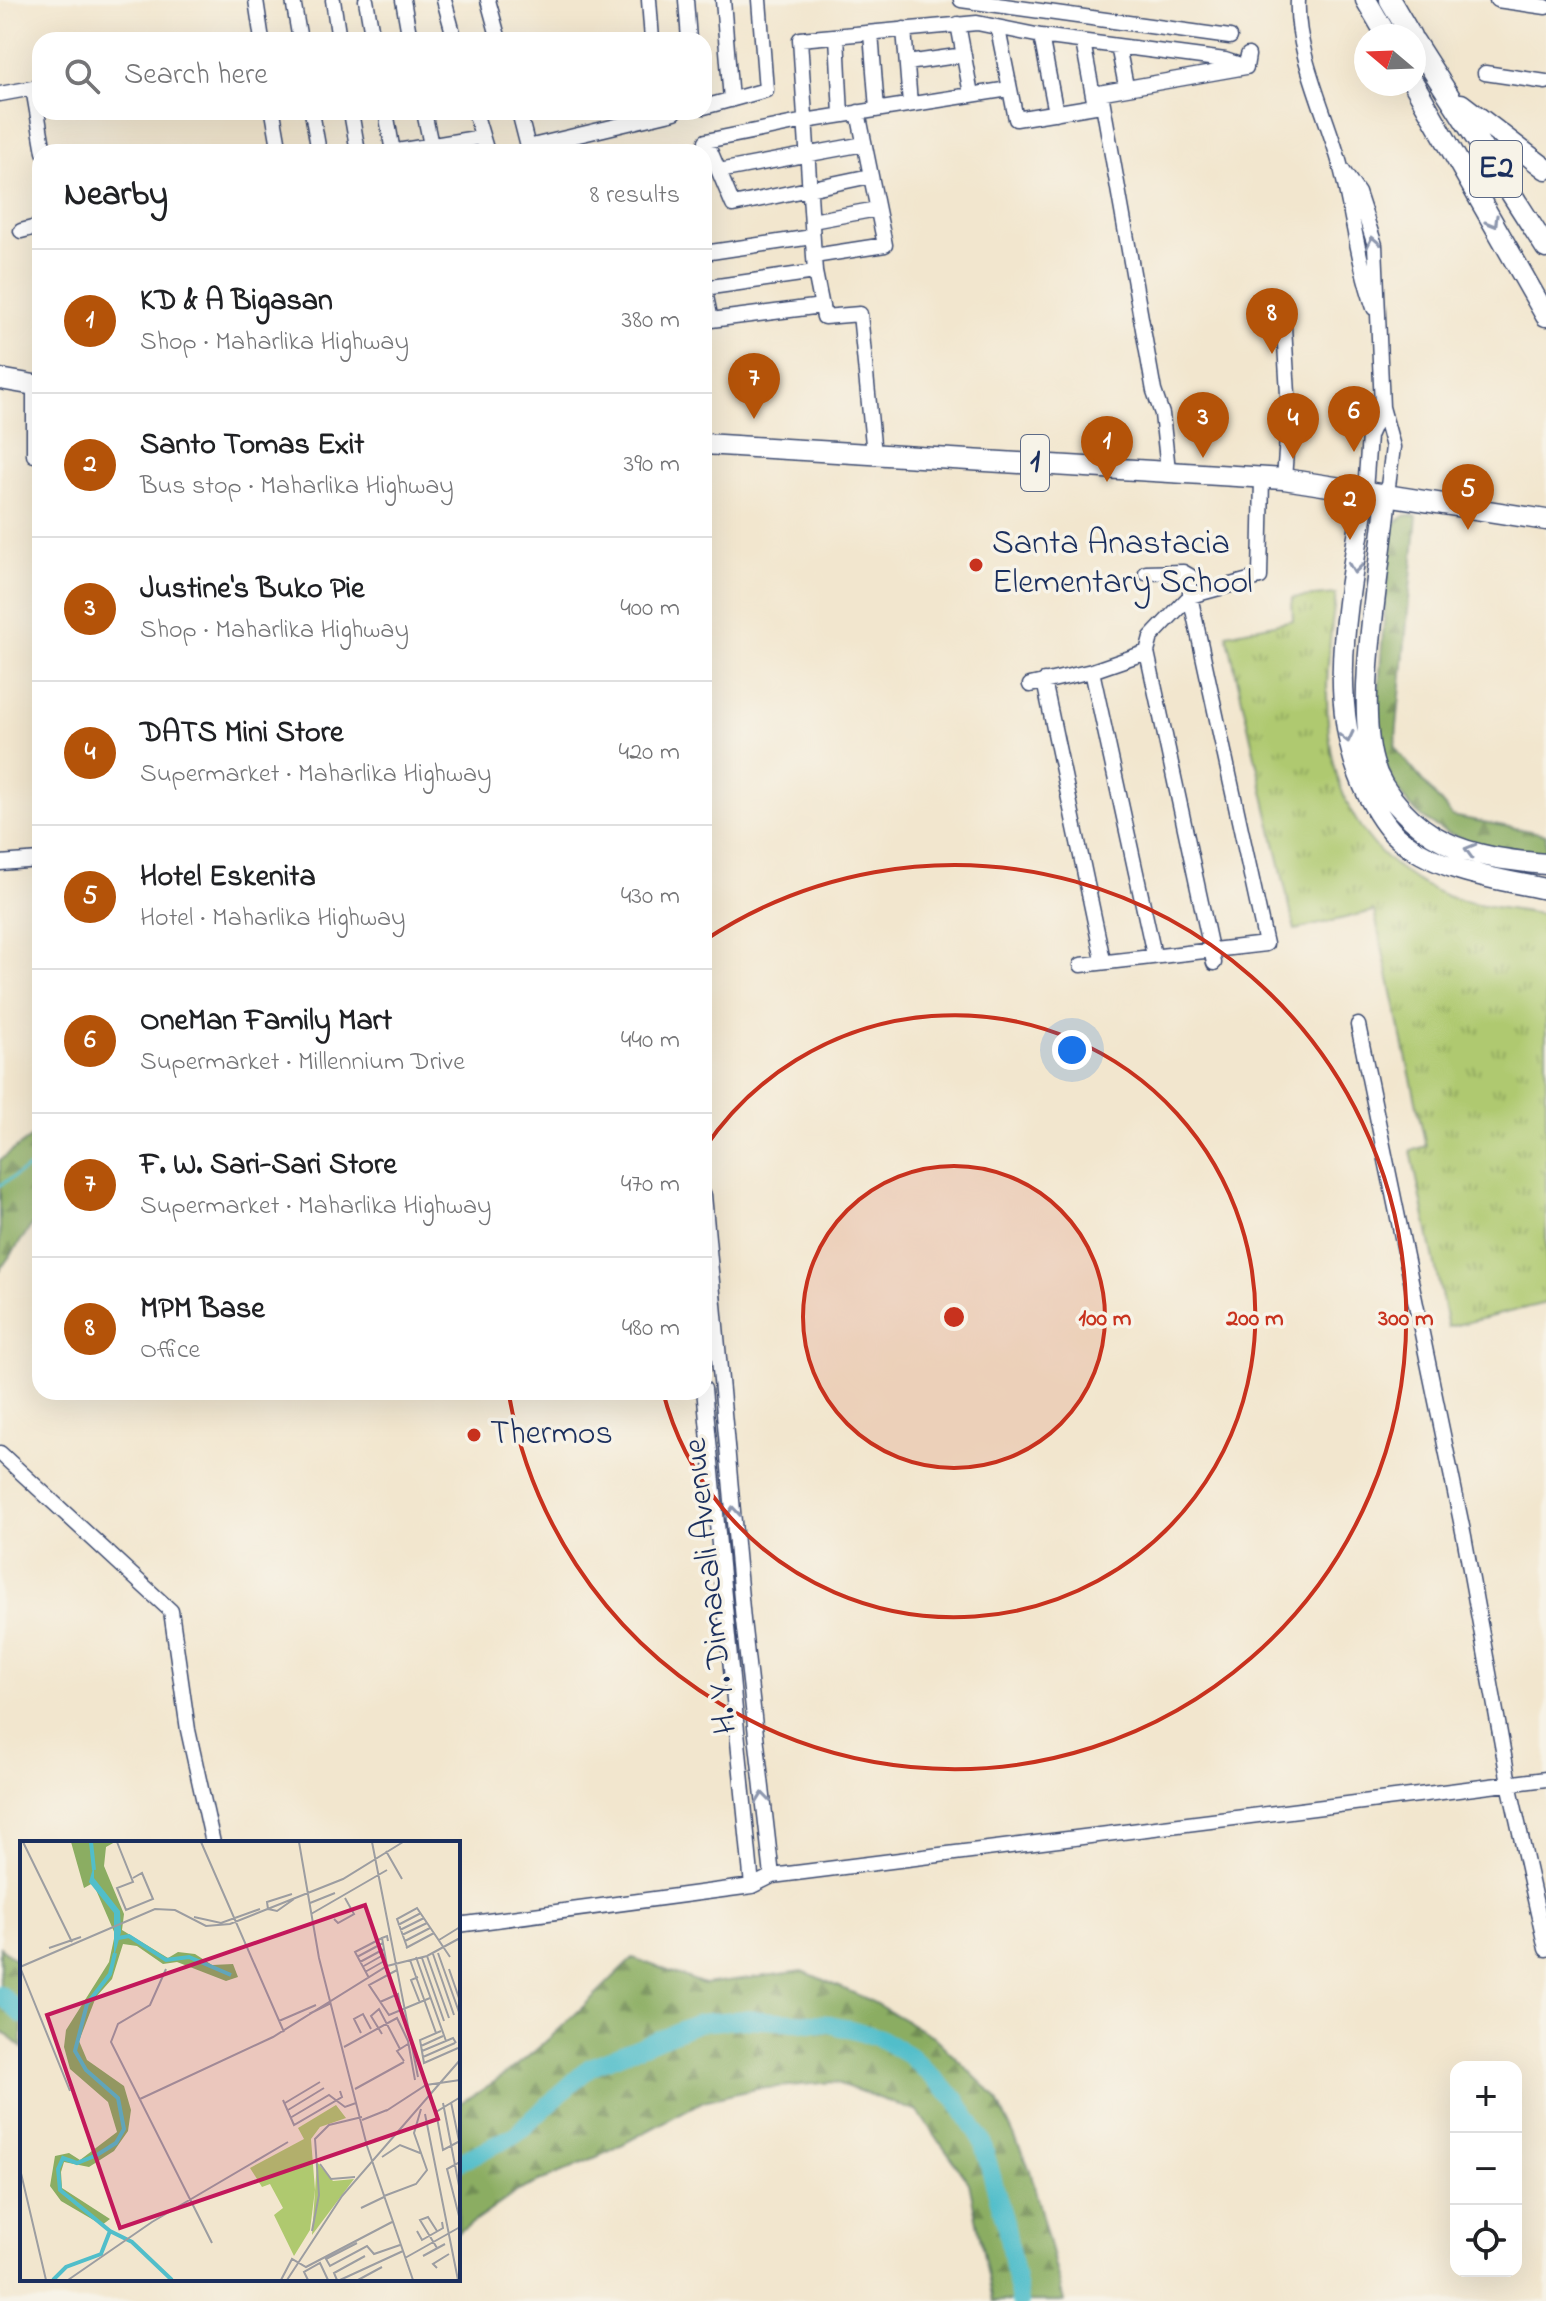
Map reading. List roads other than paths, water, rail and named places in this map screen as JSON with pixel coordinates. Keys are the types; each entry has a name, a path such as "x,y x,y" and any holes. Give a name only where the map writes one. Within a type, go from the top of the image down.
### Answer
{"highway":[{"path":"1366,0 1380,24"},
{"name":"E2","path":"1390,0 1404,24"},
{"name":"E2","path":"1426,60 1546,248"},
{"path":"1444,89 1546,169"},
{"name":"E2","path":"1421,96 1546,316"},
{"path":"0,379 32,384"},
{"name":"1","path":"712,444 1284,479 1546,520"},
{"path":"1365,491 1344,659 1343,720 1354,767 1376,811 1401,841 1472,873 1546,889"},
{"path":"1387,494 1367,718 1373,763 1398,803 1415,822 1445,843 1489,856 1546,864"}],"street":[{"path":"256,0 261,32"},
{"path":"293,0 299,32"},
{"path":"333,0 338,32"},
{"path":"366,0 372,32"},
{"path":"403,0 409,32"},
{"path":"444,0 453,32"},
{"path":"488,0 497,32"},
{"path":"649,0 651,32"},
{"path":"686,0 688,32"},
{"path":"723,0 731,100"},
{"path":"712,105 766,90 759,0"},
{"path":"961,0 1230,37"},
{"path":"1298,0 1301,33 1341,168 1364,279 1378,319 1382,407 1393,447 1387,494"},
{"path":"1498,0 1546,7"},
{"path":"874,454 860,314 824,317 815,272 800,39 977,23 1083,42 1247,61 1192,77 1126,86 1097,94"},
{"path":"958,24 971,94"},
{"path":"904,29 910,104"},
{"path":"998,29 1016,119 1095,106 1097,94"},
{"path":"871,33 877,109"},
{"path":"837,36 841,115"},
{"path":"1041,36 1056,113"},
{"path":"1083,42 1097,94 1154,391 1162,414 1168,470"},
{"path":"1118,46 1126,86"},
{"path":"907,63 964,55"},
{"path":"1187,55 1192,77"},
{"path":"1485,73 1546,82"},
{"path":"0,94 32,88"},
{"path":"707,144 706,141 805,121 1009,89"},
{"path":"814,256 885,245 858,112"},
{"path":"38,120 43,144"},
{"path":"274,120 279,144"},
{"path":"313,120 318,144"},
{"path":"352,120 357,144"},
{"path":"387,120 391,144"},
{"path":"426,120 431,144"},
{"path":"477,120 484,144"},
{"path":"521,120 527,144"},
{"path":"539,144 631,120"},
{"path":"437,144 482,137"},
{"path":"719,171 864,144"},
{"path":"712,155 733,205 870,176"},
{"path":"812,221 877,209"},
{"path":"21,231 32,228"},
{"path":"712,252 812,237"},
{"path":"712,286 815,272"},
{"path":"712,320 822,306"},
{"path":"1284,327 1289,399 1284,479"},
{"path":"1365,491 1369,436 1382,407"},
{"path":"1368,449 1393,447"},
{"path":"1214,956 1147,652 1151,637 1190,596 1260,577 1262,478"},
{"path":"1081,965 1154,955 1214,956 1266,944 1190,596 1190,576 1183,572 1146,573"},
{"path":"1103,960 1037,683 1092,671 1147,652"},
{"path":"1092,671 1154,955"},
{"path":"0,863 32,861"},
{"path":"1358,1025 1464,1536 1509,1783 1546,1949"},
{"name":"H. Y. Dimacali Avenue","path":"712,1282 743,1620 772,1876"},
{"name":"H. Y. Dimacali Avenue","path":"705,1400 752,1886"},
{"path":"0,1453 171,1611 188,1730 213,1841"},
{"path":"460,1925 752,1886 772,1876 1546,1779"}],"waterway":[{"path":"0,1185 32,1166"},
{"path":"0,1994 20,2013"},
{"path":"460,2162 515,2135 590,2067 698,2023 745,2019 830,2024 878,2037 910,2056 956,2099 982,2141 1005,2222 1020,2301"}],"place":[{"name":"MPM Base","path":"1272,354"},
{"name":"F. W. Sari-Sari Store","path":"754,419"},
{"name":"OneMan Family Mart","path":"1354,452"},
{"name":"Justine's Buko Pie","path":"1203,458"},
{"name":"DATS Mini Store","path":"1293,459"},
{"name":"KD & A Bigasan","path":"1107,482"},
{"name":"Hotel Eskenita","path":"1468,530"},
{"name":"Santo Tomas Exit","path":"1350,540"},
{"name":"Santa Anastacia Elementary School","path":"976,565"},
{"name":"Thermos","path":"474,1435"}]}
